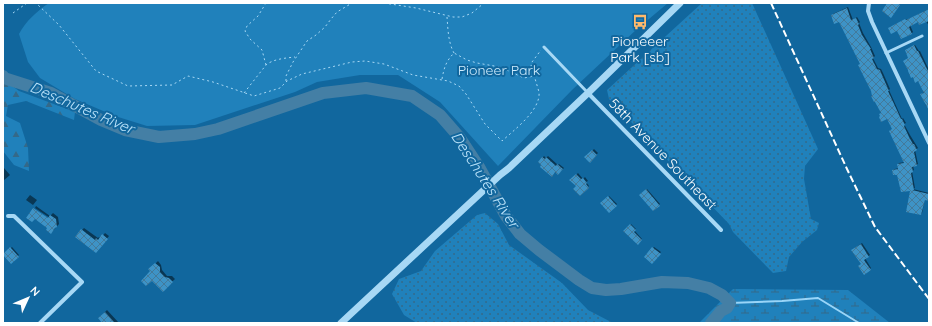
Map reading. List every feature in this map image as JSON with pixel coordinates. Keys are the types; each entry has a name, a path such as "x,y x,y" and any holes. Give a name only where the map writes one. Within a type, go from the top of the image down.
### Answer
{"street":[{"path":"341,323 509,168 680,3"},
{"path":"869,3 868,11 870,17 929,143"},
{"name":"58th Avenue Southeast","path":"588,93 721,230"},
{"path":"8,216 14,216 82,282 40,323"}],"lane":[{"path":"886,53 922,36"},
{"path":"544,47 588,93"}],"path":[{"path":"13,13 26,3"},
{"path":"34,3 37,4 59,25 96,71 128,86 172,85 188,76 213,82 254,96 280,88 286,81 302,74 352,62 365,61 384,64 413,75 433,79 442,79 459,86 466,94 485,124 502,141 525,119 538,103 539,96 531,65 544,47"},
{"path":"266,3 258,16 247,26 245,31 250,39 262,50 266,65"},
{"path":"286,81 286,76 296,57 308,41 325,27 337,12 352,3"},
{"path":"384,3 416,8 453,17 462,17 472,13 484,3"},
{"path":"447,16 450,40 454,53 472,62 500,67 524,78 534,76"},
{"path":"442,79 448,59 454,53"},
{"path":"244,93 269,62 284,58 296,57"}],"green space":[{"name":"Pioneer Park","path":"49,3 668,3 637,29 572,90 498,166 440,102 398,75 360,75 317,82 295,92 195,125 147,126 115,116 75,99 40,78 28,62 19,34 32,17"},
{"path":"702,3 752,3 818,149 805,166 804,179 811,219 819,223 817,230 802,242 789,257 786,271 773,273 733,232 729,224 609,99 607,90"},
{"path":"3,79 19,91 75,112 74,120 26,101 8,105 6,116 20,123 28,148 29,171 14,165 3,151"},
{"path":"485,213 498,224 509,245 562,283 588,310 613,323 417,323 404,315 392,294 399,279 421,271 435,251 477,215"},
{"path":"733,289 848,290 890,323 699,323"}],"building":[{"path":"887,3 898,3 900,5 891,18 882,11"},
{"path":"847,8 851,20 856,18 859,24 858,25 862,35 871,49 874,58 872,59 877,69 880,70 909,137 917,150 914,152 917,166 912,167 913,172 911,173 914,190 912,190 929,194 929,201 925,200 921,215 906,212 910,191 901,192 897,175 893,175 892,170 898,169 897,164 904,163 889,131 892,129 887,119 881,122 879,114 881,113 871,96 871,91 858,65 860,64 839,22 834,24 831,15"},
{"path":"929,9 929,21 919,25 918,22 909,27 912,34 901,39 897,31 891,34 888,28"},
{"path":"914,45 929,73 929,111 920,94 924,93 918,81 915,83 913,77 911,78 903,61 908,58 905,50"},
{"path":"592,150 597,155 590,163 584,157"},
{"path":"542,157 545,159 546,157 556,166 557,164 563,169 558,175 555,172 552,177 540,167 541,165 538,162"},
{"path":"576,174 581,179 583,178 589,188 580,196 573,189 576,186 569,180"},
{"path":"646,189 660,206 653,211 639,195"},
{"path":"608,196 617,206 609,213 600,203"},
{"path":"33,208 48,218 50,215 56,219 57,227 51,234 46,230 47,228 35,219 32,222 26,218"},
{"path":"630,224 636,230 634,232 642,240 638,245 623,231"},
{"path":"81,229 95,240 96,238 98,240 102,234 108,239 96,253 75,237"},
{"path":"861,244 869,257 864,260 871,270 864,275 858,266 861,264 851,250"},
{"path":"10,247 19,257 11,264 3,255"},
{"path":"652,247 661,254 652,264 644,257"},
{"path":"155,263 160,267 160,272 173,282 163,292 152,281 146,286 141,281 150,271 148,269"},
{"path":"105,312 115,323 102,323 98,318"}],"waterway":[{"name":"Deschutes River","path":"3,76 4,78 51,93 101,120 125,130 159,137 195,134 218,129 323,93 366,88 412,96 440,115 460,138 479,167 506,216 520,234 539,250 592,288 606,290 621,289 662,282 688,283 709,288 722,295 730,303 727,308 721,311 711,323"},
{"path":"730,303 818,298 859,323"}],"railway":[{"path":"771,3 875,227 929,299"}],"place":[{"name":"Pioneeer Park [sb]","path":"640,22"}]}
